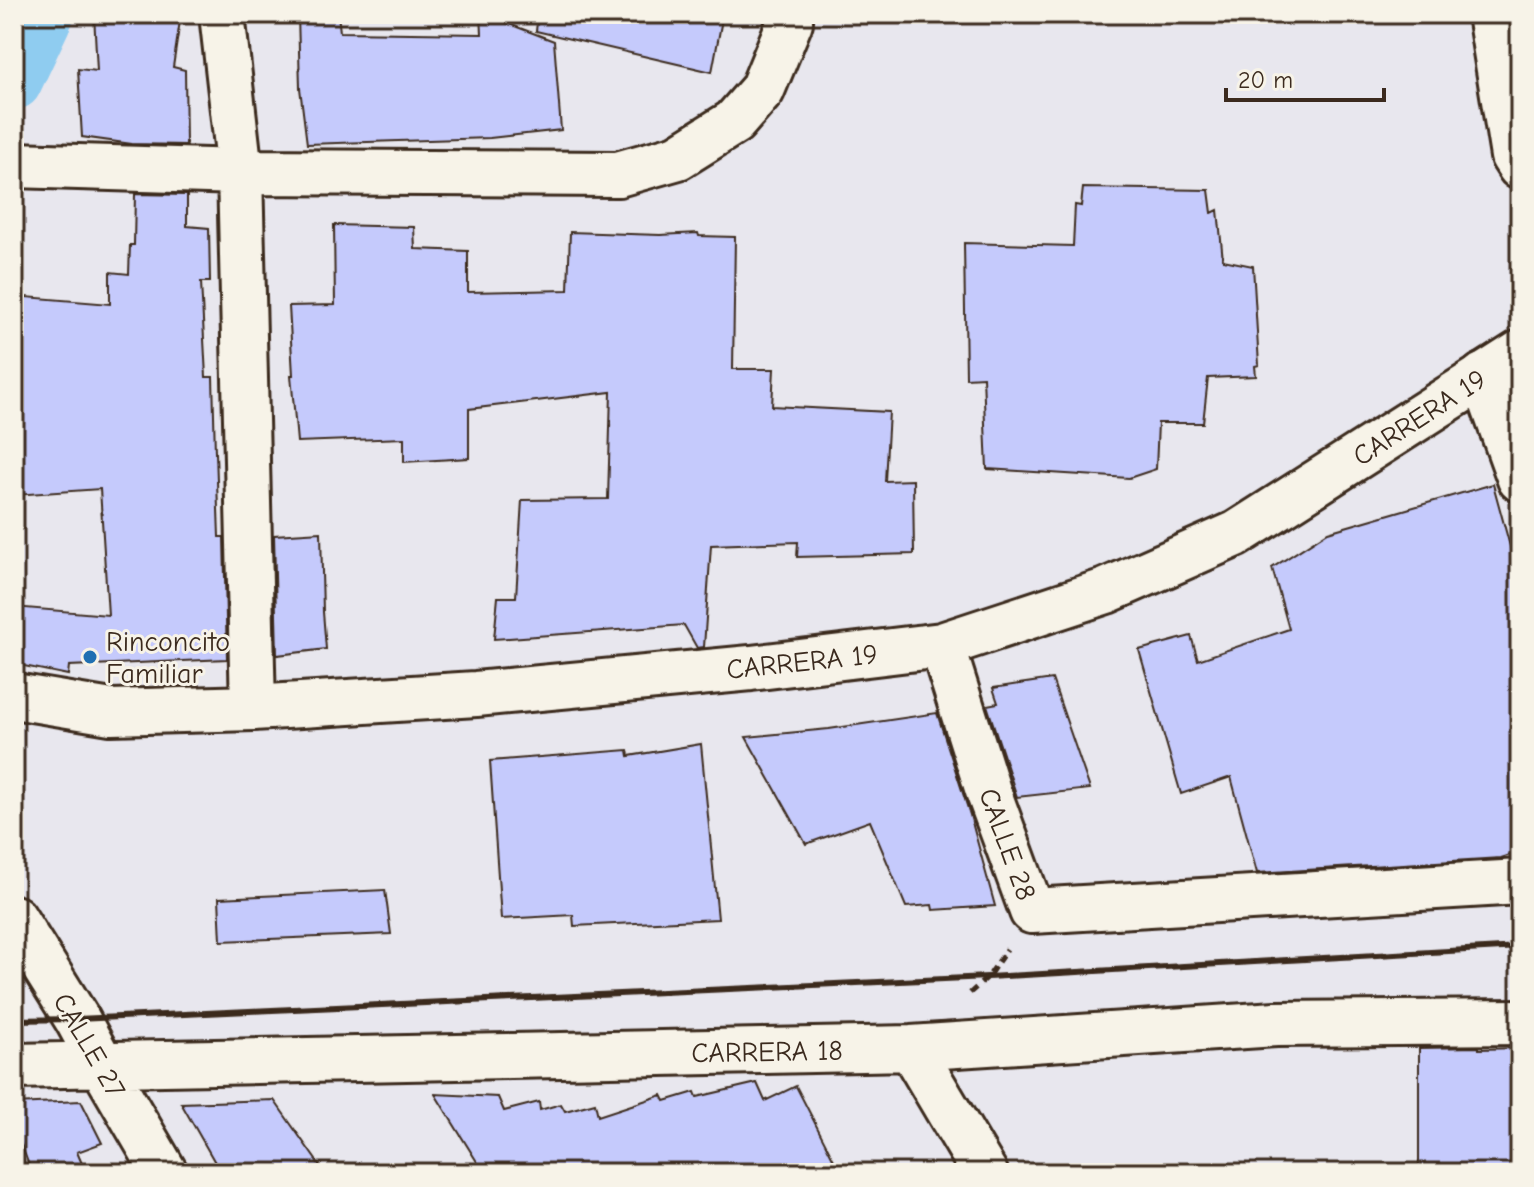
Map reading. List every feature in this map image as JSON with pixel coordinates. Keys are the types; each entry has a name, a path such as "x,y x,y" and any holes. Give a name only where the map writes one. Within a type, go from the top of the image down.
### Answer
{"street":[{"path":"222,14 240,172 253,708"},
{"path":"14,165 240,172 618,174 678,157 734,122 762,90 790,22 790,14"},
{"path":"1490,14 1513,156 1520,167"},
{"name":"CARRERA 19","path":"14,696 111,712 253,708 476,694 751,668 942,645 1106,591 1236,534 1520,353"},
{"path":"1483,376 1520,479"},
{"name":"CALLE 28","path":"942,645 988,791 1032,911"},
{"path":"1032,911 1520,882"},
{"name":"CALLE 27","path":"14,918 77,1019 165,1173"},
{"name":"CARRERA 18","path":"14,1066 911,1048 1276,1024 1520,1022"},
{"path":"911,1048 985,1173"}],"path":[{"name":"CALLE 28","path":"966,997 988,977 1032,911"}],"building":[{"path":"94,14 181,14 173,67 185,70 186,145 132,144 82,137 78,69 97,71"},
{"path":"298,14 338,14 340,32 482,34 483,14 554,41 561,130 490,138 307,144 300,88"},
{"path":"538,14 723,14 712,72 536,31"},
{"path":"1083,188 1209,190 1212,213 1218,210 1223,260 1253,266 1259,365 1255,366 1256,376 1208,378 1203,423 1158,423 1156,469 1129,478 987,469 983,377 966,378 964,243 1073,246 1075,205 1081,206"},
{"path":"135,194 187,195 187,226 209,228 210,282 201,282 206,377 213,377 219,537 224,537 227,659 69,666 68,675 14,664 14,607 108,615 100,489 14,495 14,296 110,304 110,272 129,274 130,245 134,245"},
{"path":"334,225 414,227 415,249 468,251 468,292 568,290 570,232 698,233 699,236 735,237 733,369 774,369 772,406 889,412 885,481 913,480 914,554 797,557 798,542 711,545 704,647 697,648 684,625 494,639 498,597 516,597 522,500 608,499 611,392 469,409 469,458 404,462 404,438 297,442 289,306 335,305"},
{"path":"1493,484 1520,583 1520,852 1501,858 1257,873 1231,777 1181,794 1139,650 1191,636 1198,660 1289,629 1272,568 1328,532"},
{"path":"321,532 326,649 277,655 274,535"},
{"path":"1052,679 1090,789 1017,797 987,705 998,703 993,688"},
{"path":"937,713 995,906 933,910 932,905 906,907 870,821 806,844 746,737 829,729"},
{"path":"701,744 718,919 574,926 573,915 501,919 490,761 628,750 629,756"},
{"path":"385,890 391,934 221,941 219,898"},
{"path":"1419,1048 1520,1048 1520,1173 1419,1173"},
{"path":"757,1083 765,1101 796,1086 836,1164 802,1173 484,1173 435,1094 498,1097 504,1111 539,1102 540,1110 561,1104 565,1111 595,1103 598,1116 662,1095 665,1101 695,1092 697,1097"},
{"path":"274,1100 325,1173 221,1173 181,1103"},
{"path":"81,1101 102,1143 77,1152 86,1173 32,1173 14,1126 14,1104"}],"waterway":[{"path":"14,82 46,14"}],"railway":[{"path":"14,1020 988,977 1520,947"}],"place":[{"name":"Rinconcito Familiar","path":"90,657"}]}
